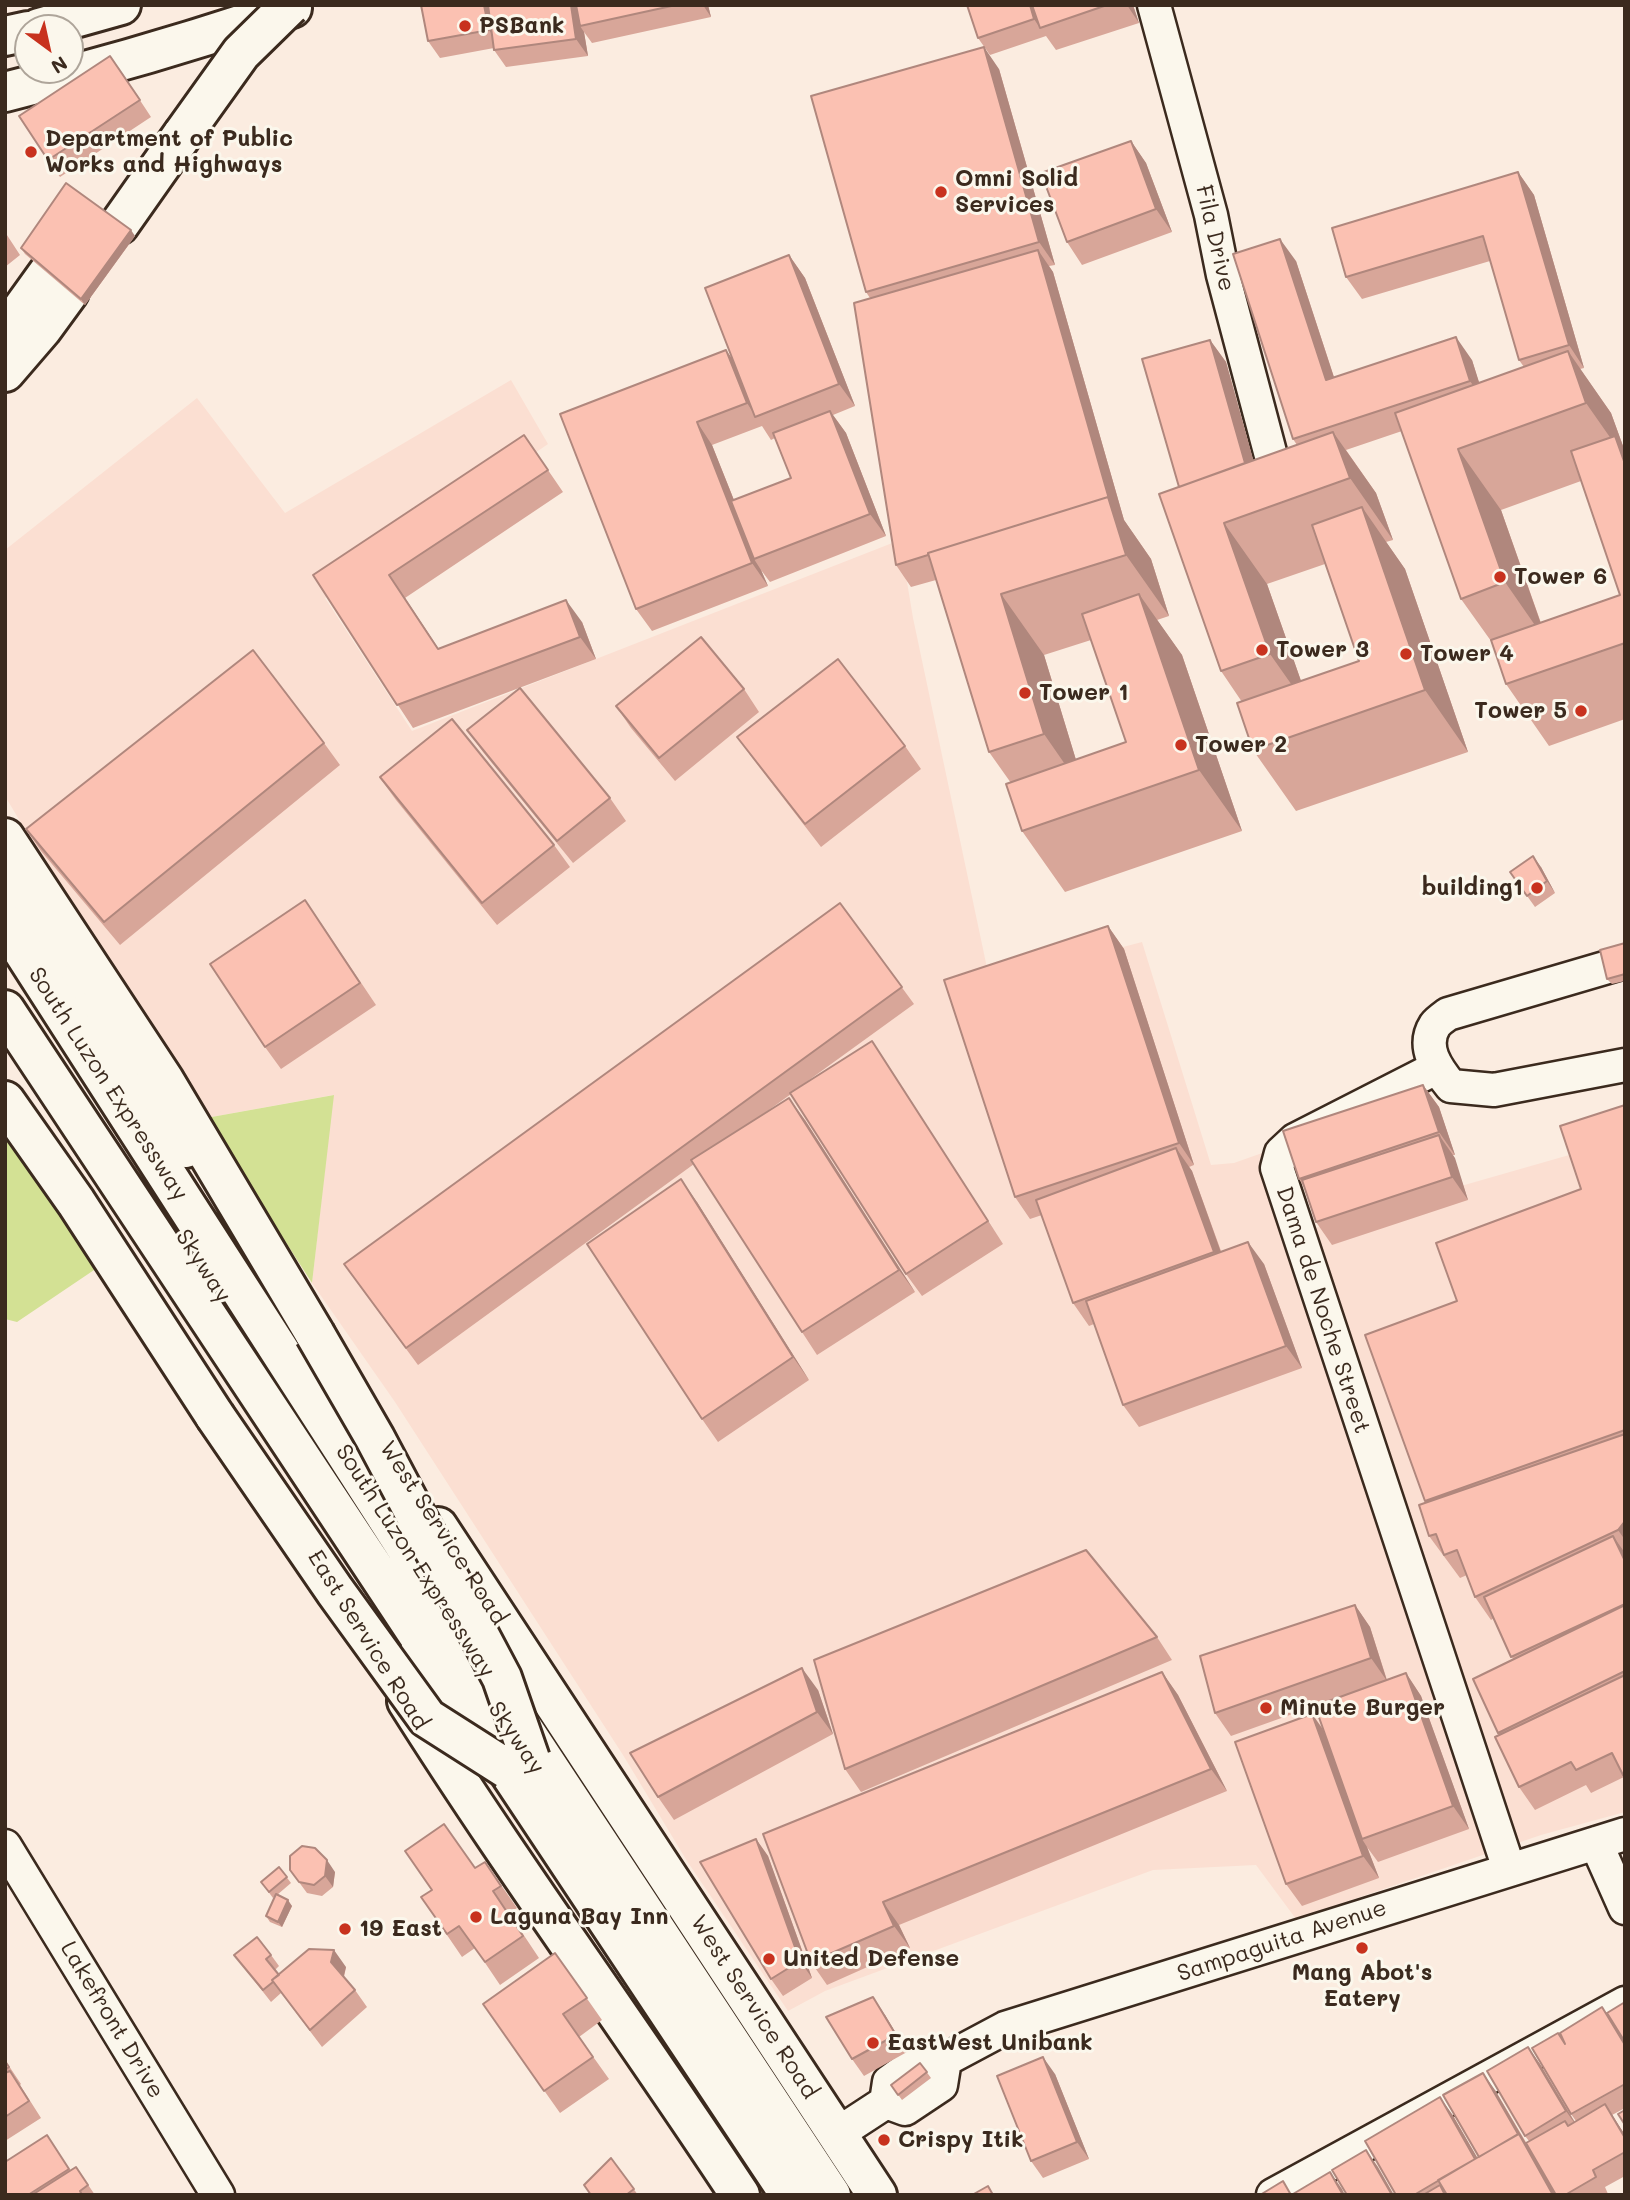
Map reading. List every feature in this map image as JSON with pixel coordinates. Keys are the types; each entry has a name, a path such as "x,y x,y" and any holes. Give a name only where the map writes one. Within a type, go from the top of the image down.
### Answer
{"main road":[{"path":"79,14 121,5"},
{"path":"269,5 223,51 108,217 241,53 290,5"},
{"path":"5,92 186,44 300,5"},
{"path":"5,333 59,283 42,329 5,372"},
{"path":"5,838 164,1080 375,1438 502,1678 519,1764"},
{"name":"West Service Road","path":"5,874 370,1421 877,2195"},
{"name":"South Luzon Expressway","path":"5,923 511,1710 831,2195"},
{"name":"Skyway","path":"5,966 519,1764 790,2195"},
{"name":"Skyway","path":"5,1010 250,1383 818,2195"},
{"path":"5,1033 771,2195"},
{"name":"East Service Road","path":"5,1079 82,1189 454,1775 740,2195"},
{"path":"5,1101 76,1202 215,1416 335,1591 427,1718 519,1764"}],"street":[{"name":"Fila Drive","path":"1154,5 1211,215 1223,275 1275,471"},
{"path":"1625,962 1448,1014 1435,1026 1429,1044 1436,1068 1451,1086 1494,1090 1625,1065"},
{"name":"Dama de Noche Street","path":"1436,1068 1295,1140 1281,1153 1277,1168 1509,1869"},
{"name":"Sampaguita Avenue","path":"837,2134 886,2102 889,2082 922,2058 946,2060 1005,2028 1611,1839"},
{"path":"1611,1839 1625,1908"},
{"name":"Lakefront Drive","path":"5,1846 218,2195"},
{"path":"1273,2195 1625,2003"}],"shaded area":[{"path":"511,380 548,444 325,598 412,731 900,540 913,618 990,982 1142,942 1211,1165 1234,1163 1282,1146 1311,1229 1625,1139 1625,1812 1541,1835 1296,1919 1256,1865 1153,1870 825,1991 788,2011 687,1861 623,1755 395,1402 312,1283 333,1095 206,1118 110,972 5,796 5,550 197,398 285,513"}],"green space":[{"path":"334,1095 312,1283 206,1118"},
{"path":"5,1119 100,1266 17,1322 5,1319"}],"building":[{"path":"421,5 484,5 489,30 428,41"},
{"path":"488,5 571,5 576,39 494,50"},
{"path":"576,5 676,5 580,26"},
{"path":"967,5 1030,5 1034,19 978,38"},
{"path":"1032,5 1107,5 1040,28"},
{"name":"Omni Solid Services","path":"984,47 1039,242 866,292 811,96"},
{"path":"110,56 140,100 48,160 19,116 68,84 84,84 84,73"},
{"path":"1131,141 1156,209 1067,242 1041,173"},
{"path":"1518,172 1569,345 1519,360 1483,236 1346,277 1332,228"},
{"path":"66,183 131,230 81,299 21,248"},
{"path":"1280,239 1326,380 1456,337 1470,381 1293,439 1233,254"},
{"path":"1038,250 1109,499 1108,497 896,565 854,303"},
{"path":"789,255 839,384 755,417 705,288"},
{"path":"1210,340 1245,463 1179,487 1142,359"},
{"path":"726,350 747,403 697,422 752,563 636,609 560,414"},
{"path":"1568,351 1586,403 1458,449 1505,582 1461,599 1395,413"},
{"path":"830,411 870,514 754,559 731,501 791,478 773,433"},
{"path":"1333,432 1350,478 1224,523 1270,654 1221,671 1159,494"},
{"path":"524,435 548,470 389,575 438,649 566,600 580,637 397,705 313,575"},
{"path":"1615,436 1625,464 1625,643 1506,684 1491,640 1620,595 1571,451"},
{"path":"1108,497 1126,555 1001,594 1044,734 989,752 928,553"},
{"path":"1362,507 1425,690 1253,750 1237,703 1359,661 1312,525"},
{"path":"1139,594 1199,770 1022,831 1006,784 1126,742 1082,614"},
{"path":"701,637 744,689 659,758 616,706"},
{"path":"253,650 324,743 104,922 26,829"},
{"path":"838,659 905,746 805,824 737,737"},
{"path":"520,688 610,798 557,841 467,730"},
{"path":"452,719 554,845 482,903 380,777"},
{"path":"1533,856 1547,881 1527,896 1510,872"},
{"path":"305,900 360,983 265,1047 210,964"},
{"path":"840,903 902,987 406,1348 344,1264"},
{"path":"1108,926 1179,1143 1015,1197 944,980"},
{"path":"1625,943 1625,974 1607,979 1600,950"},
{"path":"872,1041 988,1221 906,1274 790,1093"},
{"path":"1423,1085 1439,1132 1299,1179 1283,1131"},
{"path":"789,1098 899,1270 802,1332 691,1160"},
{"path":"1625,1105 1625,1430 1425,1501 1365,1335 1457,1301 1436,1243 1581,1189 1560,1126"},
{"path":"1439,1135 1452,1177 1316,1222 1302,1180"},
{"path":"1176,1148 1214,1252 1073,1303 1036,1200"},
{"path":"681,1179 793,1357 702,1419 587,1244"},
{"path":"1248,1242 1286,1346 1123,1405 1086,1301"},
{"path":"1625,1434 1625,1521 1618,1530 1475,1597 1457,1550 1444,1555 1436,1534 1429,1536 1419,1505"},
{"path":"1613,1536 1625,1561 1625,1604 1511,1657 1484,1597"},
{"path":"1086,1550 1157,1637 845,1769 814,1660"},
{"path":"1355,1605 1371,1658 1215,1713 1200,1656"},
{"path":"1625,1605 1625,1671 1498,1733 1473,1679"},
{"path":"802,1668 817,1712 658,1797 630,1753"},
{"path":"1162,1672 1211,1769 883,1902 894,1926 811,1962 763,1834"},
{"path":"1406,1673 1453,1806 1362,1839 1315,1706"},
{"path":"1625,1675 1625,1775 1612,1753 1576,1770 1571,1762 1519,1787 1495,1737"},
{"path":"1312,1714 1363,1856 1286,1884 1235,1742"},
{"name":"Laguna Bay Inn","path":"444,1824 475,1868 485,1862 501,1886 493,1891 523,1936 485,1962 459,1926 447,1934 421,1897 432,1890 405,1851"},
{"path":"756,1839 800,1961 771,1979 700,1862"},
{"path":"302,1846 315,1848 327,1860 325,1876 314,1885 299,1882 290,1870 290,1856"},
{"path":"279,1867 287,1877 269,1892 261,1882"},
{"path":"276,1894 288,1900 278,1922 266,1916"},
{"path":"257,1937 271,1955 266,1959 279,1975 263,1990 234,1955"},
{"path":"309,1949 334,1950 331,1962 355,1990 310,2030 272,1980"},
{"path":"555,1953 587,1998 563,2014 593,2057 544,2091 483,2004"},
{"path":"873,1997 896,2035 852,2059 826,2017"},
{"path":"1625,2002 1625,2042 1607,2013"},
{"path":"1602,2007 1625,2045 1625,2084 1571,2114 1532,2048 1558,2033 1565,2044 1560,2033"},
{"path":"1528,2047 1566,2111 1525,2136 1487,2071"},
{"path":"1043,2057 1077,2142 1031,2161 997,2076"},
{"path":"920,2063 927,2072 898,2095 891,2085"},
{"path":"10,2071 29,2101 5,2117 5,2073"},
{"path":"1483,2073 1518,2134 1479,2157 1443,2095"},
{"path":"1440,2097 1475,2159 1414,2195 1396,2195 1365,2141"},
{"path":"1605,2104 1625,2138 1625,2152 1593,2170 1596,2177 1565,2195 1556,2195 1526,2143 1565,2121 1568,2126"},
{"path":"1625,2110 1625,2125 1618,2114"},
{"path":"1519,2134 1553,2195 1447,2195 1438,2180"},
{"path":"47,2135 69,2169 28,2195 6,2195 5,2162"},
{"path":"1366,2150 1392,2195 1347,2195 1332,2170"},
{"path":"611,2158 634,2189 626,2195 591,2195 584,2185"},
{"path":"76,2167 88,2185 80,2191 82,2195 32,2195"},
{"path":"1330,2172 1343,2195 1293,2194"},
{"path":"1283,2181 1291,2195 1260,2195"},
{"path":"1440,2185 1445,2195 1423,2195"},
{"path":"988,2186 993,2195 972,2195"}],"place":[{"name":"PSBank","path":"465,26"},
{"name":"Department of Public Works and Highways","path":"31,152"},
{"name":"Omni Solid Services","path":"941,192"},
{"name":"Tower 6","path":"1500,577"},
{"name":"Tower 3","path":"1262,650"},
{"name":"Tower 4","path":"1406,654"},
{"name":"Tower 1","path":"1025,693"},
{"name":"Tower 5","path":"1581,711"},
{"name":"Tower 2","path":"1181,745"},
{"name":"building1","path":"1537,888"},
{"name":"Minute Burger","path":"1266,1708"},
{"name":"Laguna Bay Inn","path":"476,1917"},
{"name":"19 East","path":"345,1929"},
{"name":"Mang Abot's Eatery","path":"1362,1948"},
{"name":"United Defense","path":"769,1959"},
{"name":"EastWest Unibank","path":"873,2043"},
{"name":"Crispy Itik","path":"884,2140"}]}
